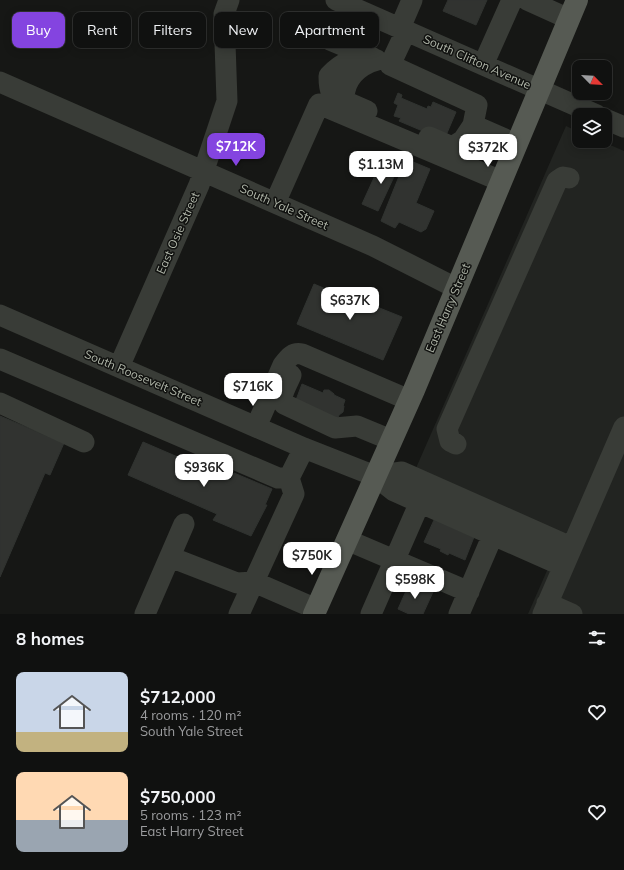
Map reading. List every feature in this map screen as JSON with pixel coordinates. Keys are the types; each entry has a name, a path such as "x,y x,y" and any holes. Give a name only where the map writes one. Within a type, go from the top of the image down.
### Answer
{"main road":[{"name":"East Harry Street","path":"315,611 409,400 573,9"}],"street":[{"name":"East Osie Street","path":"118,367 204,171 227,101 224,14 229,0"},
{"name":"South Clifton Avenue","path":"336,0 581,108"},
{"path":"483,65 512,0"},
{"path":"527,0 573,9"},
{"path":"348,48 379,62 477,105 474,125 463,140 452,147 344,101 347,82 359,68 379,62 403,29 410,1"},
{"name":"South Yale Street","path":"0,82 373,246 456,288"},
{"path":"275,203 319,104 501,181"},
{"path":"612,122 624,127"},
{"path":"474,125 516,144"},
{"path":"456,444 450,441 447,429 557,181 563,177 569,178"},
{"name":"South Roosevelt Street","path":"0,314 304,448 375,476"},
{"path":"256,427 283,365 296,353 302,354 409,400"},
{"path":"302,354 285,390 282,401 284,404 335,428 356,426 391,440"},
{"path":"0,359 278,478 289,478"},
{"path":"0,403 84,442"},
{"path":"572,614 545,609 567,556 623,432"},
{"path":"240,614 294,494 289,478 304,448"},
{"path":"375,476 402,472 501,516 567,556"},
{"path":"375,476 394,491 494,535 567,556"},
{"path":"371,614 420,502"},
{"path":"459,614 501,516"},
{"path":"145,614 184,524"},
{"path":"347,540 469,592"},
{"path":"170,557 237,583 254,582 315,611"}],"shaded area":[{"path":"566,126 572,129 572,148 612,148 612,146 624,151 624,614 528,614 549,566 402,500"}],"building":[{"path":"448,0 487,0 476,25 443,11"},
{"path":"398,93 402,95 401,98 427,109 428,106 431,107 433,102 456,112 444,140 399,121 401,118 394,116 398,105 394,103"},
{"path":"383,158 399,166 378,211 362,204"},
{"path":"406,159 430,169 416,203 434,211 426,229 421,232 399,222 395,228 381,221"},
{"path":"314,284 361,304 362,300 359,291 369,288 377,307 402,317 383,360 297,324"},
{"path":"302,384 323,393 324,390 329,390 334,395 345,400 343,412 339,415 336,422 296,400"},
{"path":"0,416 64,443 50,475 45,473 0,577"},
{"path":"143,442 231,480 234,473 272,489 265,505 267,505 251,536 213,520 217,514 128,475"},
{"path":"434,520 474,537 465,560 449,553 448,555 440,551 441,549 424,542"},
{"path":"410,582 433,592 423,614 409,614 398,609"}]}
